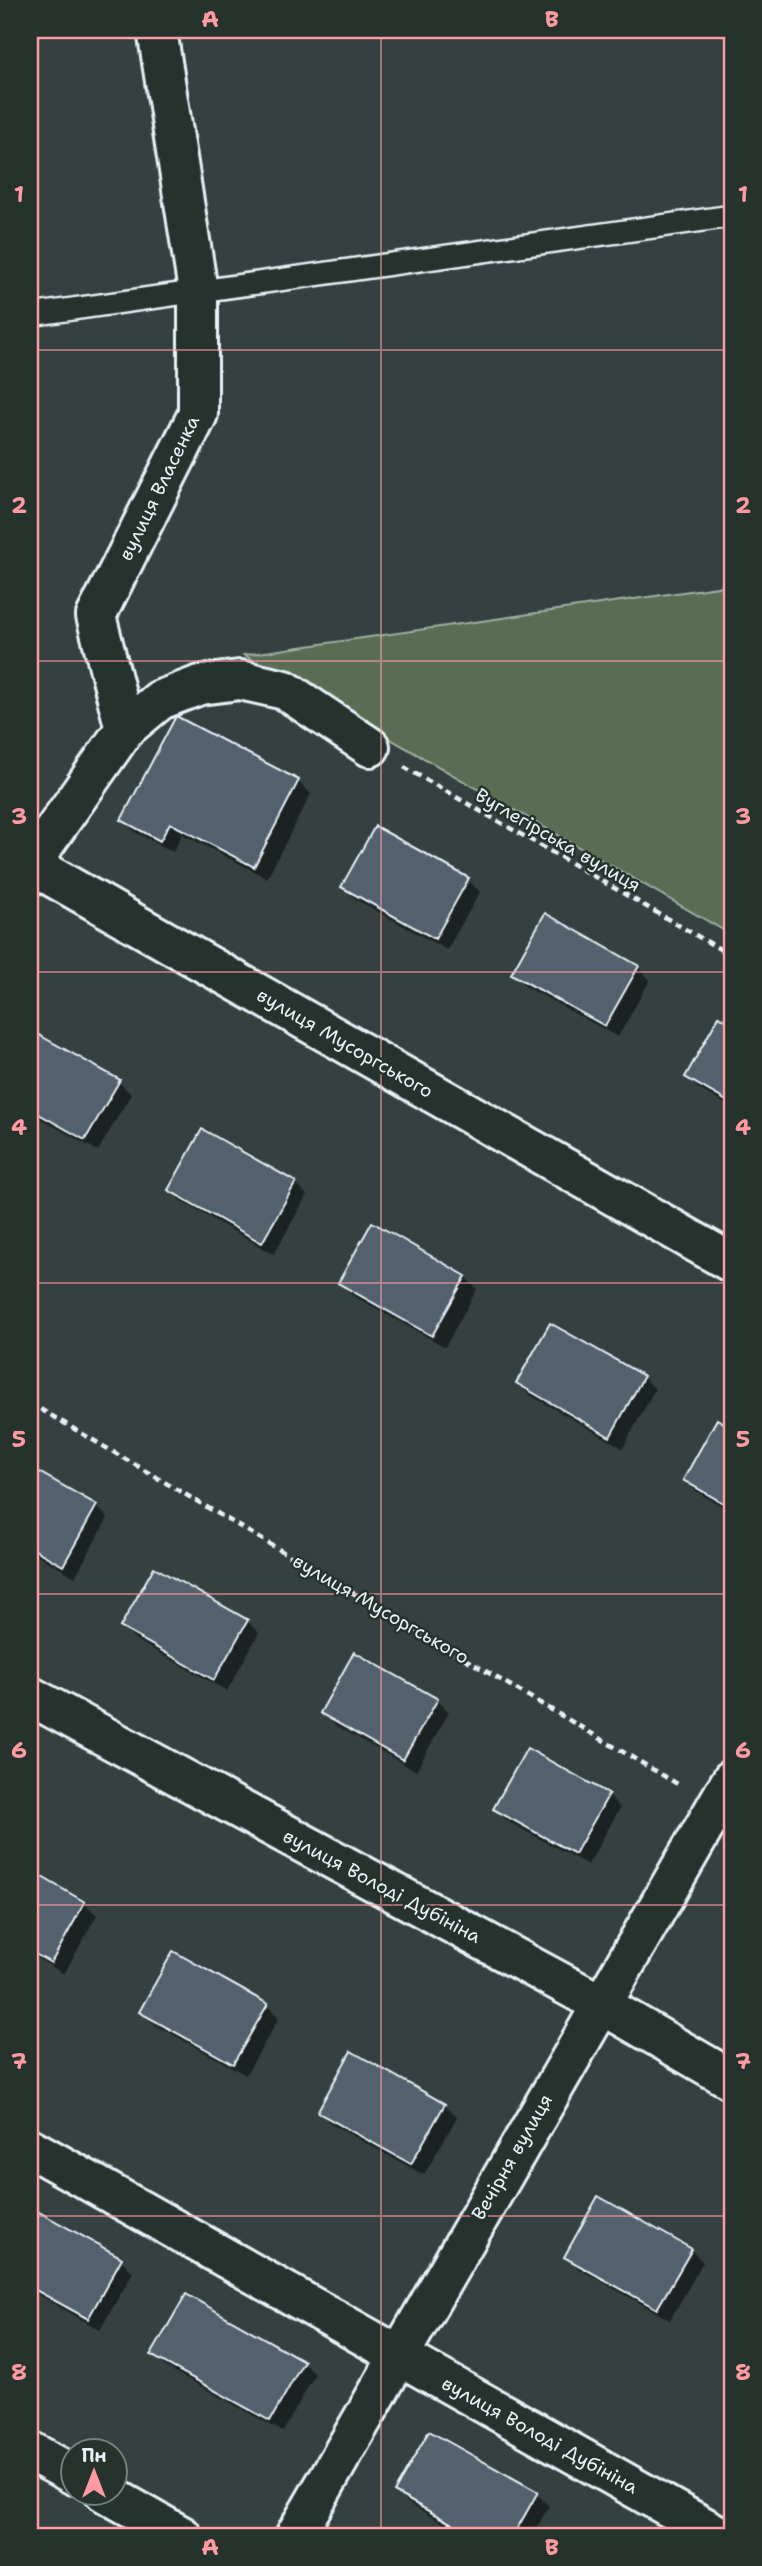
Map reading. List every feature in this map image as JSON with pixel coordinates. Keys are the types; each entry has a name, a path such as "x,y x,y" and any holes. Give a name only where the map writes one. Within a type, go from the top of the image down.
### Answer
{"street":[{"name":"вулиця Власенка","path":"125,729 96,617 198,414 198,291 157,30"},
{"path":"30,864 125,729 160,700 200,685 240,680 285,690 370,747"},
{"name":"вулиця Мусоргського","path":"30,864 732,1263"},
{"name":"вулиця Володі Дубініна","path":"30,1696 601,2004 732,2080"},
{"name":"Вечірня вулиця","path":"295,2536 724,1793"},
{"name":"вулиця Володі Дубініна","path":"30,2148 720,2536"},
{"path":"30,2451 60,2467"},
{"path":"128,2506 182,2536"}],"lane":[{"path":"30,315 732,216"}],"path":[{"name":"Вуглегірська вулиця","path":"370,747 732,956"},
{"name":"вулиця Мусоргського","path":"30,1403 724,1793"}],"green space":[{"path":"732,585 732,935 244,655"}],"building":[{"path":"176,716 299,780 254,867 170,823 160,841 121,820"},
{"path":"375,826 469,878 435,939 341,887"},
{"path":"545,913 639,966 605,1026 511,974"},
{"path":"719,1016 732,1024 732,1104 685,1077"},
{"path":"30,1030 120,1080 85,1140 30,1109"},
{"path":"202,1129 296,1182 262,1243 168,1190"},
{"path":"372,1222 466,1276 432,1336 338,1283"},
{"path":"550,1323 644,1376 610,1437 516,1383"},
{"path":"717,1419 732,1428 732,1508 683,1480"},
{"path":"30,1467 97,1505 63,1566 30,1547"},
{"path":"154,1567 248,1620 214,1680 120,1627"},
{"path":"354,1652 438,1699 403,1760 320,1713"},
{"path":"527,1748 609,1794 575,1854 493,1809"},
{"path":"30,1870 85,1902 51,1963 30,1951"},
{"path":"173,1951 268,2004 233,2064 139,2012"},
{"path":"351,2051 445,2104 411,2164 317,2112"},
{"path":"598,2196 692,2249 657,2309 564,2257"},
{"path":"30,2207 122,2258 88,2319 30,2287"},
{"path":"186,2294 304,2361 270,2421 151,2355"},
{"path":"429,2431 538,2492 513,2536 474,2536 394,2492"}]}
